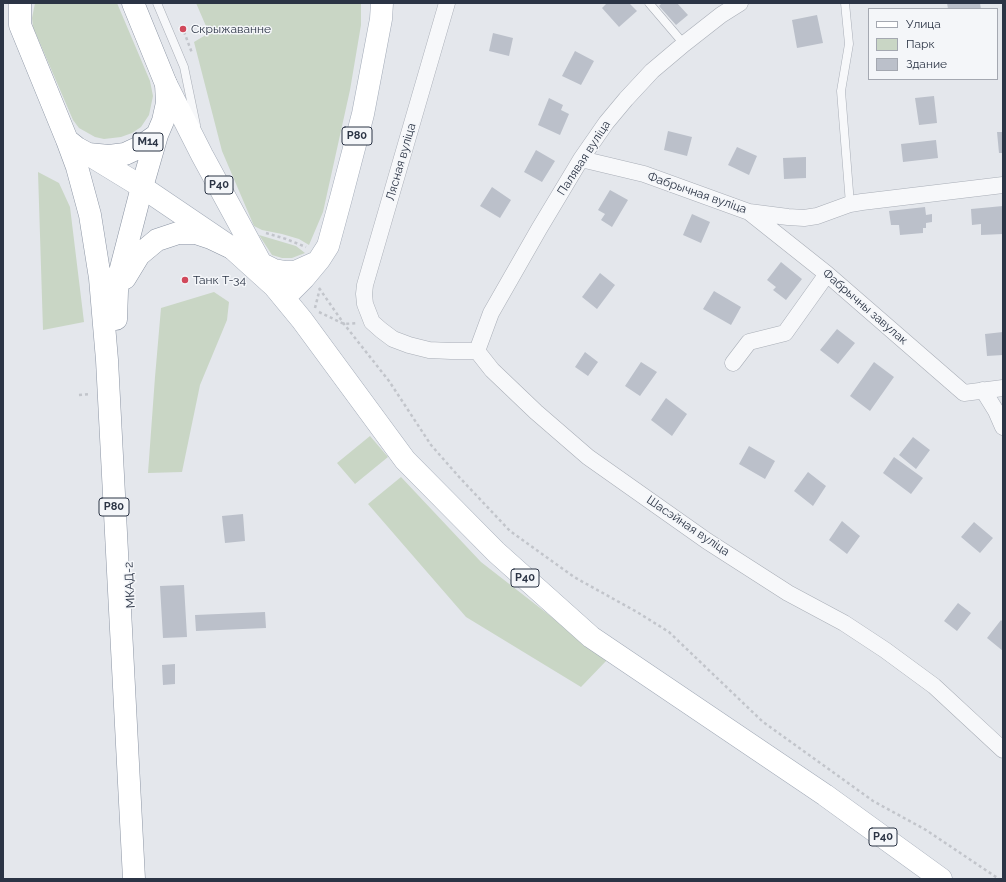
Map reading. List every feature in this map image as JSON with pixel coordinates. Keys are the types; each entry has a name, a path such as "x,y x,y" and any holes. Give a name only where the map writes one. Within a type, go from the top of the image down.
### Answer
{"main road":[{"path":"9,3 20,25 67,140"},
{"path":"20,3 20,25"},
{"path":"20,25 24,3"},
{"name":"М14","path":"67,140 88,154 109,156 125,154 140,148 158,135 167,102 166,84 133,3"},
{"name":"Р80","path":"279,292 304,278 328,246 363,114 381,19 382,3"},
{"name":"Р40","path":"166,84 202,155 279,292 405,460 496,552 592,637 825,795 941,879"},
{"name":"Р80","path":"116,291 142,187 158,135"},
{"name":"Р80","path":"67,140 77,167 90,215 100,278 107,360 134,879"},
{"name":"Р40","path":"88,154 142,187 232,248 279,292"},
{"path":"116,291 139,255 157,240 178,233 196,233 232,248"},
{"path":"262,264 274,270 295,272 317,262"},
{"name":"МКАД-2","path":"116,291 116,340 147,879"}],"street":[{"name":"Лясная вуліца","path":"372,322 365,304 365,284 447,3"},
{"name":"Палявая вуліца","path":"477,351 491,313 581,159 606,123 652,71 721,15 740,3"},
{"name":"Фабрычная вуліца","path":"581,159 644,174 749,212 804,218 818,216 850,204 869,200 1003,185"},
{"name":"Фабрычны завулак","path":"749,212 827,274 964,393 1003,388"},
{"path":"733,362 749,342 785,333 827,274"},
{"path":"372,322 393,339 409,345 429,350 451,352 477,351"},
{"name":"Шасэйная вуліца","path":"477,351 492,370 536,412 588,457 707,541 788,592 844,623 885,650 934,686 1003,750"},
{"path":"984,390 1003,427"}],"lane":[{"path":"157,3 184,67 202,155"},
{"path":"649,3 684,44"},
{"path":"845,3 848,44 841,91 850,204"}],"path":[{"path":"183,29 193,58"},
{"path":"262,232 286,239 308,248 317,262"},
{"path":"320,288 344,324 389,381 431,445 510,531 574,577 637,612 669,632 763,722 873,801 926,830 999,879"},
{"path":"315,310 344,324 372,322"}],"green space":[{"path":"35,3 117,3 150,81 153,96 149,115 141,127 132,133 121,137 104,139 95,137 79,128 73,120 33,27 32,18"},
{"path":"196,3 361,3 361,25 350,90 323,212 309,245 299,239 262,230 254,226 222,151 194,42 209,33"},
{"path":"38,172 59,183 70,207 84,322 43,330"},
{"path":"259,235 296,246 305,253 292,258 282,258 272,255"},
{"path":"214,292 229,302 227,320 200,385 182,472 148,473 161,308"},
{"path":"370,436 388,457 355,484 337,463"},
{"path":"401,477 481,562 607,660 581,687 466,617 368,504"}],"building":[{"path":"607,3 629,3 637,11 619,27 602,8"},
{"path":"662,3 677,3 688,15 676,25 659,6"},
{"path":"947,3 980,3 981,8 948,8"},
{"path":"817,15 823,43 797,48 792,20"},
{"path":"493,33 513,38 509,56 489,51"},
{"path":"575,51 594,61 581,85 562,76"},
{"path":"934,96 937,123 919,125 915,98"},
{"path":"549,98 563,105 561,110 569,114 560,135 538,125"},
{"path":"668,131 692,137 687,156 664,150"},
{"path":"997,132 1003,132 1003,153 999,153"},
{"path":"936,140 938,158 903,162 901,144"},
{"path":"737,147 757,156 749,175 728,165"},
{"path":"536,150 555,161 542,182 524,172"},
{"path":"806,157 806,178 784,179 783,158"},
{"path":"492,187 511,200 500,218 480,206"},
{"path":"610,190 628,200 612,227 601,220 605,214 598,210"},
{"path":"1003,206 1003,234 981,235 981,224 972,225 971,209"},
{"path":"925,207 926,215 932,214 932,222 926,223 926,228 923,228 923,233 900,235 899,225 891,225 889,211"},
{"path":"692,214 710,222 701,243 683,235"},
{"path":"781,262 802,279 786,300 773,290 776,287 767,280"},
{"path":"600,273 615,285 597,309 582,297"},
{"path":"714,291 741,307 731,325 703,309"},
{"path":"837,329 855,343 838,364 820,350"},
{"path":"1003,332 1003,355 987,356 985,334"},
{"path":"585,352 598,362 588,376 575,367"},
{"path":"641,362 657,372 640,396 625,386"},
{"path":"874,362 894,377 870,411 850,396"},
{"path":"666,398 687,414 672,436 651,420"},
{"path":"913,437 930,450 916,469 899,455"},
{"path":"749,446 775,461 765,479 739,464"},
{"path":"894,457 923,478 911,494 883,473"},
{"path":"808,472 826,486 813,506 794,491"},
{"path":"243,514 245,541 225,543 222,516"},
{"path":"842,521 860,536 847,554 829,540"},
{"path":"974,522 993,538 980,553 961,537"},
{"path":"184,585 187,637 163,638 160,586"},
{"path":"958,603 971,613 957,631 944,621"},
{"path":"265,612 266,628 196,631 195,615"},
{"path":"1001,620 1003,622 1003,651 987,638"},
{"path":"175,664 175,684 163,685 162,665"}],"place":[{"name":"Скрыжаванне","path":"183,29"},
{"name":"Танк Т-34","path":"185,280"}]}
